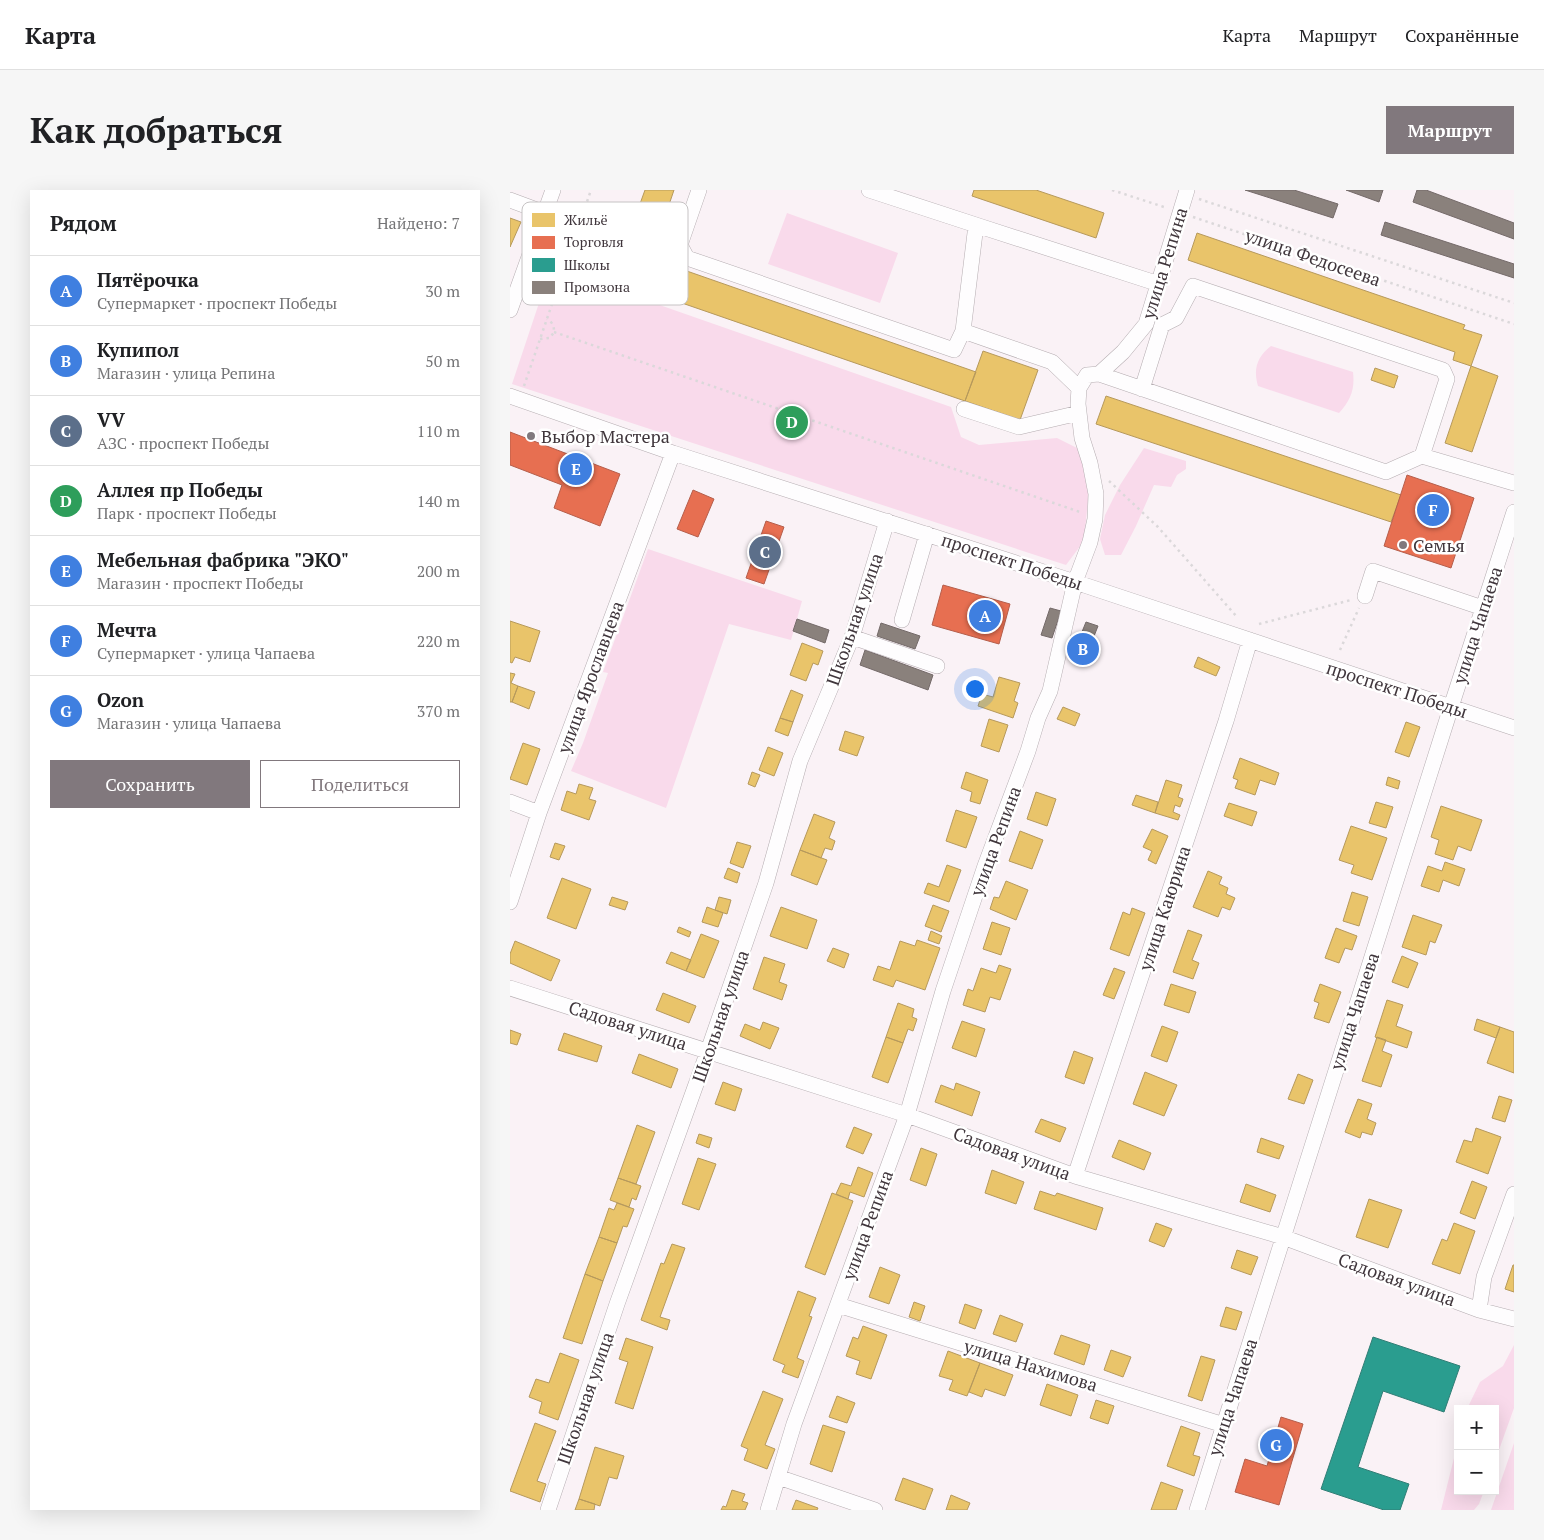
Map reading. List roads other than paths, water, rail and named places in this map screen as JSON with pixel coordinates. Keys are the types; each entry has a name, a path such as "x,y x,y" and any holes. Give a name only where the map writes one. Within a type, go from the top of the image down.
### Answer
{"street":[{"path":"548,202 552,190"},
{"path":"688,222 699,190"},
{"path":"869,190 1159,284"},
{"name":"улица Репина","path":"768,1510 794,1424 907,1116 943,991 985,866 1028,751 1038,718 1050,691 1075,582 1090,542 1095,517 1096,494 1090,463 1082,438 1078,404 1079,388 1088,376 1099,374 1123,352 1146,324 1186,192"},
{"path":"510,200 522,204"},
{"path":"688,258 954,350 963,331 976,225"},
{"path":"510,310 522,277"},
{"path":"1142,389 1162,326 1176,318 1193,286 1443,370 1447,379 1422,456"},
{"path":"963,331 1052,362 1079,388"},
{"path":"1099,374 1386,472 1422,456 1514,483"},
{"name":"проспект Победы","path":"515,398 673,453 1075,582 1514,728"},
{"path":"964,409 1019,427 1079,413"},
{"name":"улица Ярославцева","path":"510,902 539,813 673,453"},
{"name":"улица Чапаева","path":"1197,1510 1450,707 1514,512"},
{"name":"Школьная улица","path":"548,1510 617,1304 766,883 800,760 852,637 887,521"},
{"path":"902,620 927,534"},
{"path":"1365,596 1373,571 1483,608"},
{"path":"852,637 937,666"},
{"name":"улица Каюрина","path":"1075,1176 1226,721 1250,640"},
{"path":"510,802 539,813"},
{"name":"Садовая улица","path":"510,988 907,1116 1075,1176 1283,1238 1480,1310 1514,1319"},
{"path":"1480,1310 1484,1277 1514,1194"},
{"name":"улица Нахимова","path":"838,1304 1224,1425"},
{"path":"778,1477 875,1510"}],"place":[{"name":"Аллея пр Победы","path":"792,422"},
{"name":"Выбор Мастера","path":"531,436"},
{"name":"Мебельная фабрика \"ЭКО\"","path":"576,469"},
{"name":"Мечта","path":"1433,510"},
{"name":"Семья","path":"1403,545"},
{"name":"VV","path":"765,552"},
{"name":"Пятёрочка","path":"985,616"},
{"name":"Купипол","path":"1083,649"},
{"name":"Ozon","path":"1276,1445"}]}
